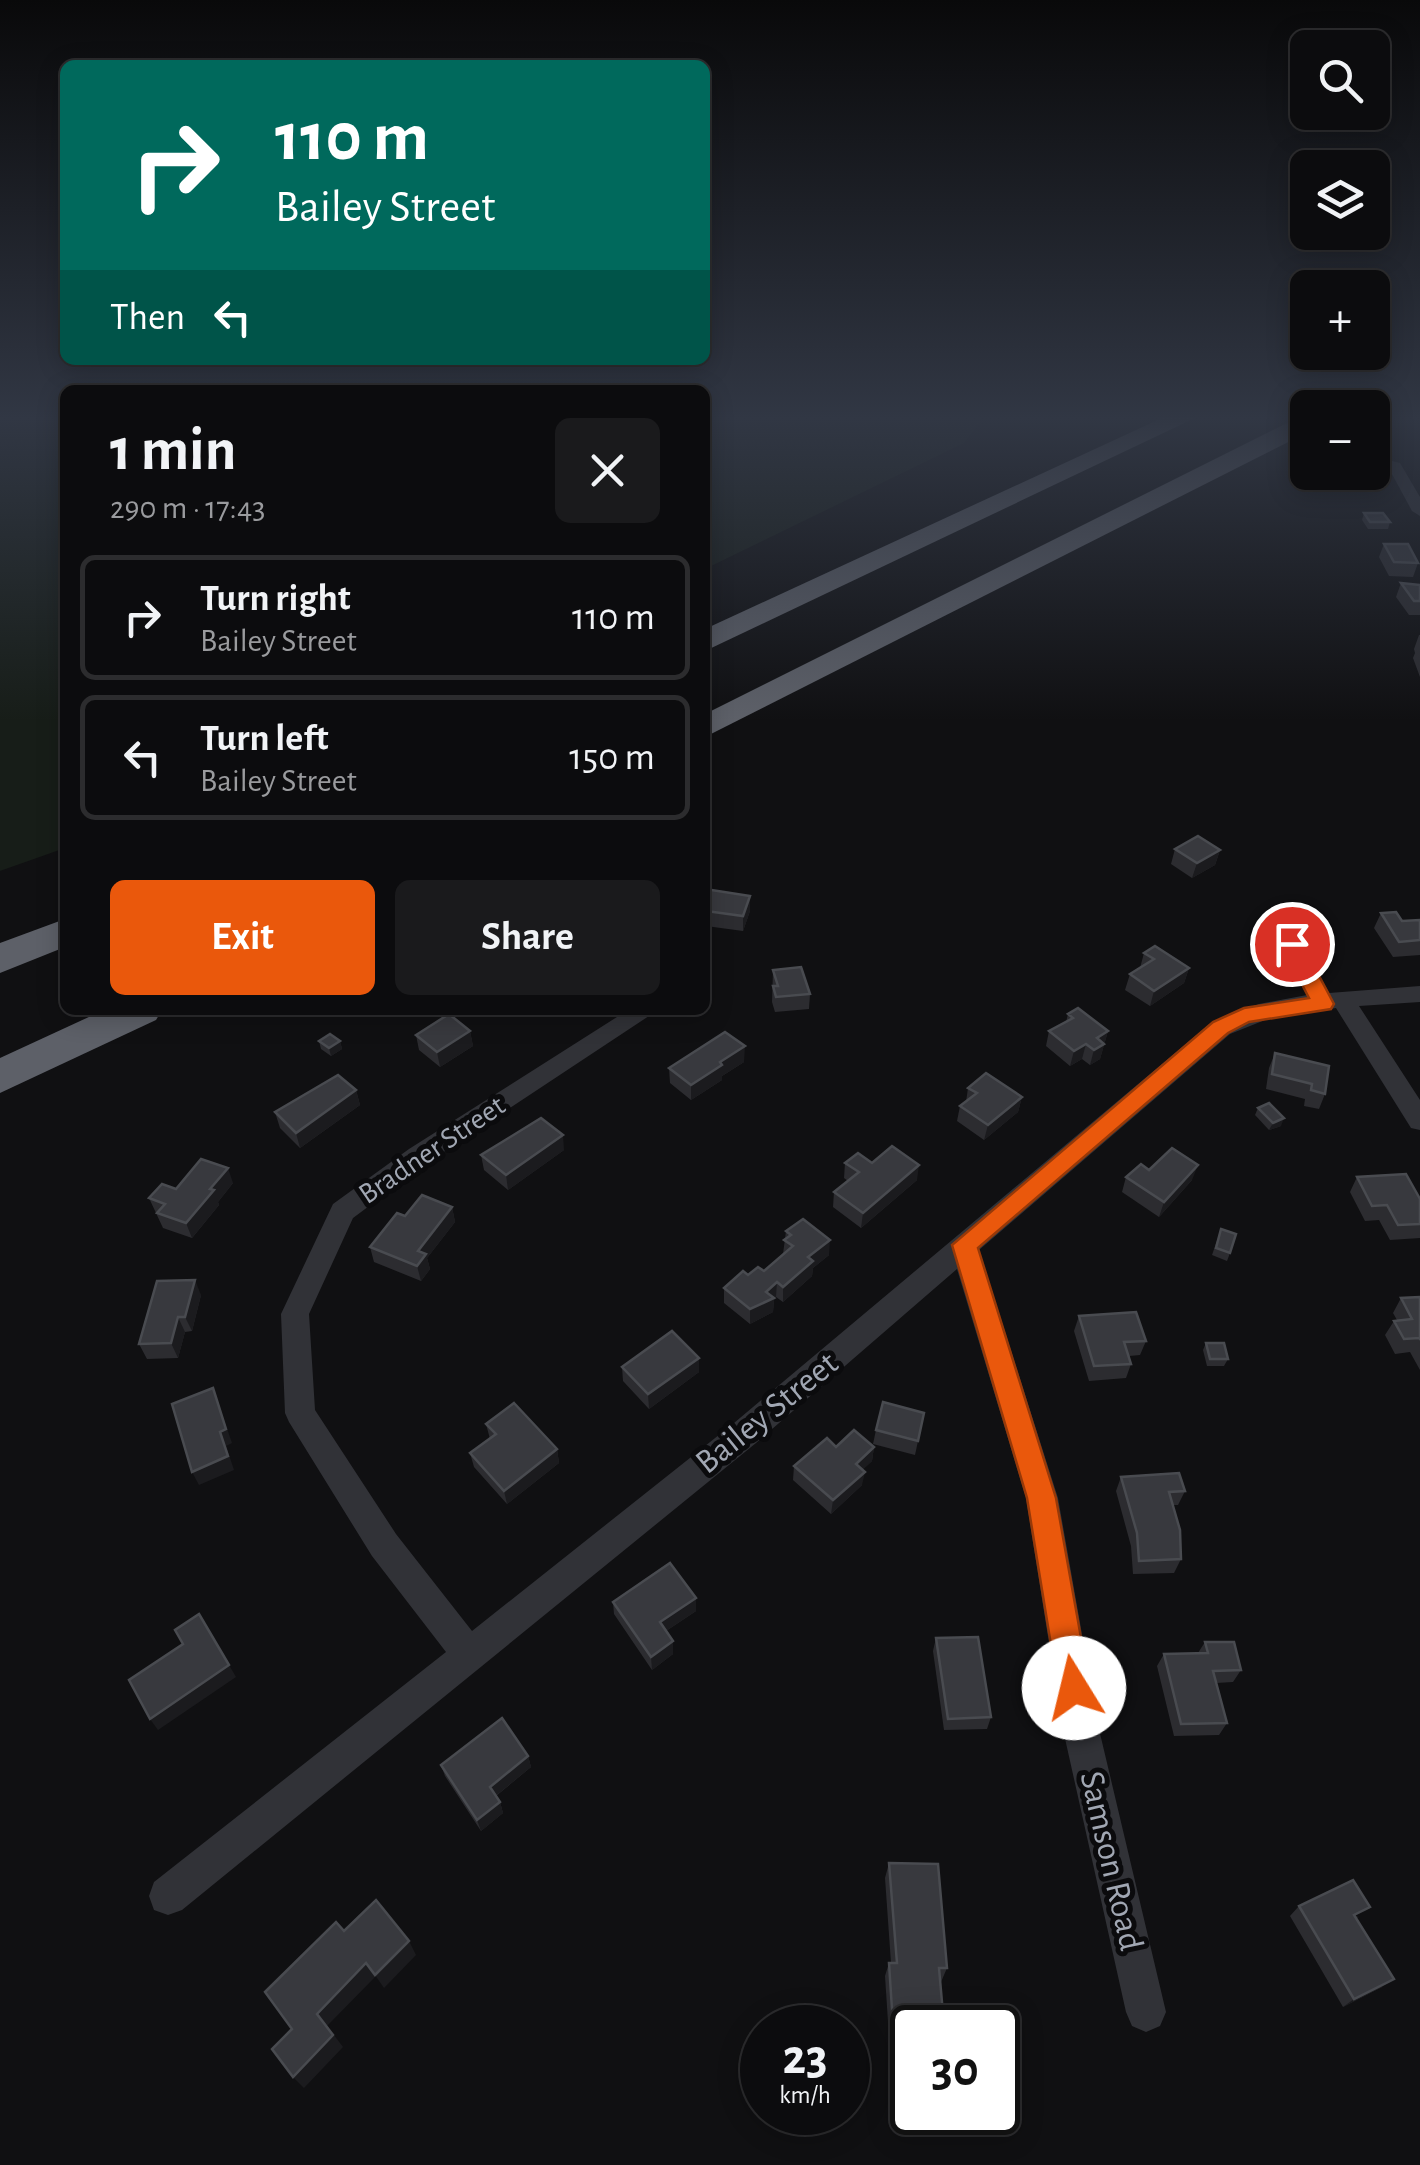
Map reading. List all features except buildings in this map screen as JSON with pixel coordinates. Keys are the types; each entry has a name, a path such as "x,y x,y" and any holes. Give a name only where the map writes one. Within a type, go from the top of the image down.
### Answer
{"highway":[{"path":"710,639 966,519"},
{"path":"710,724 1116,519"},
{"path":"0,959 60,934"},
{"path":"0,1077 130,1015"}],"street":[{"path":"1292,944 1420,1121"},
{"name":"Bailey Street","path":"168,1896 760,1420 956,1258 964,1245 1220,1028 1244,1015 1420,994"},
{"name":"Bradner Street","path":"469,1654 384,1545 300,1413 295,1314 343,1211 418,1156 638,1015"},
{"name":"Samson Road","path":"964,1245 1042,1498 1080,1725 1146,2012"}],"shaded area":[{"path":"0,519 60,519 60,850 0,871"},
{"path":"710,519 808,519 710,567"}],"route":[{"path":"1074,1688 1042,1498 964,1245 1220,1028 1244,1015 1272,1008 1323,1004 1292,944"}]}
